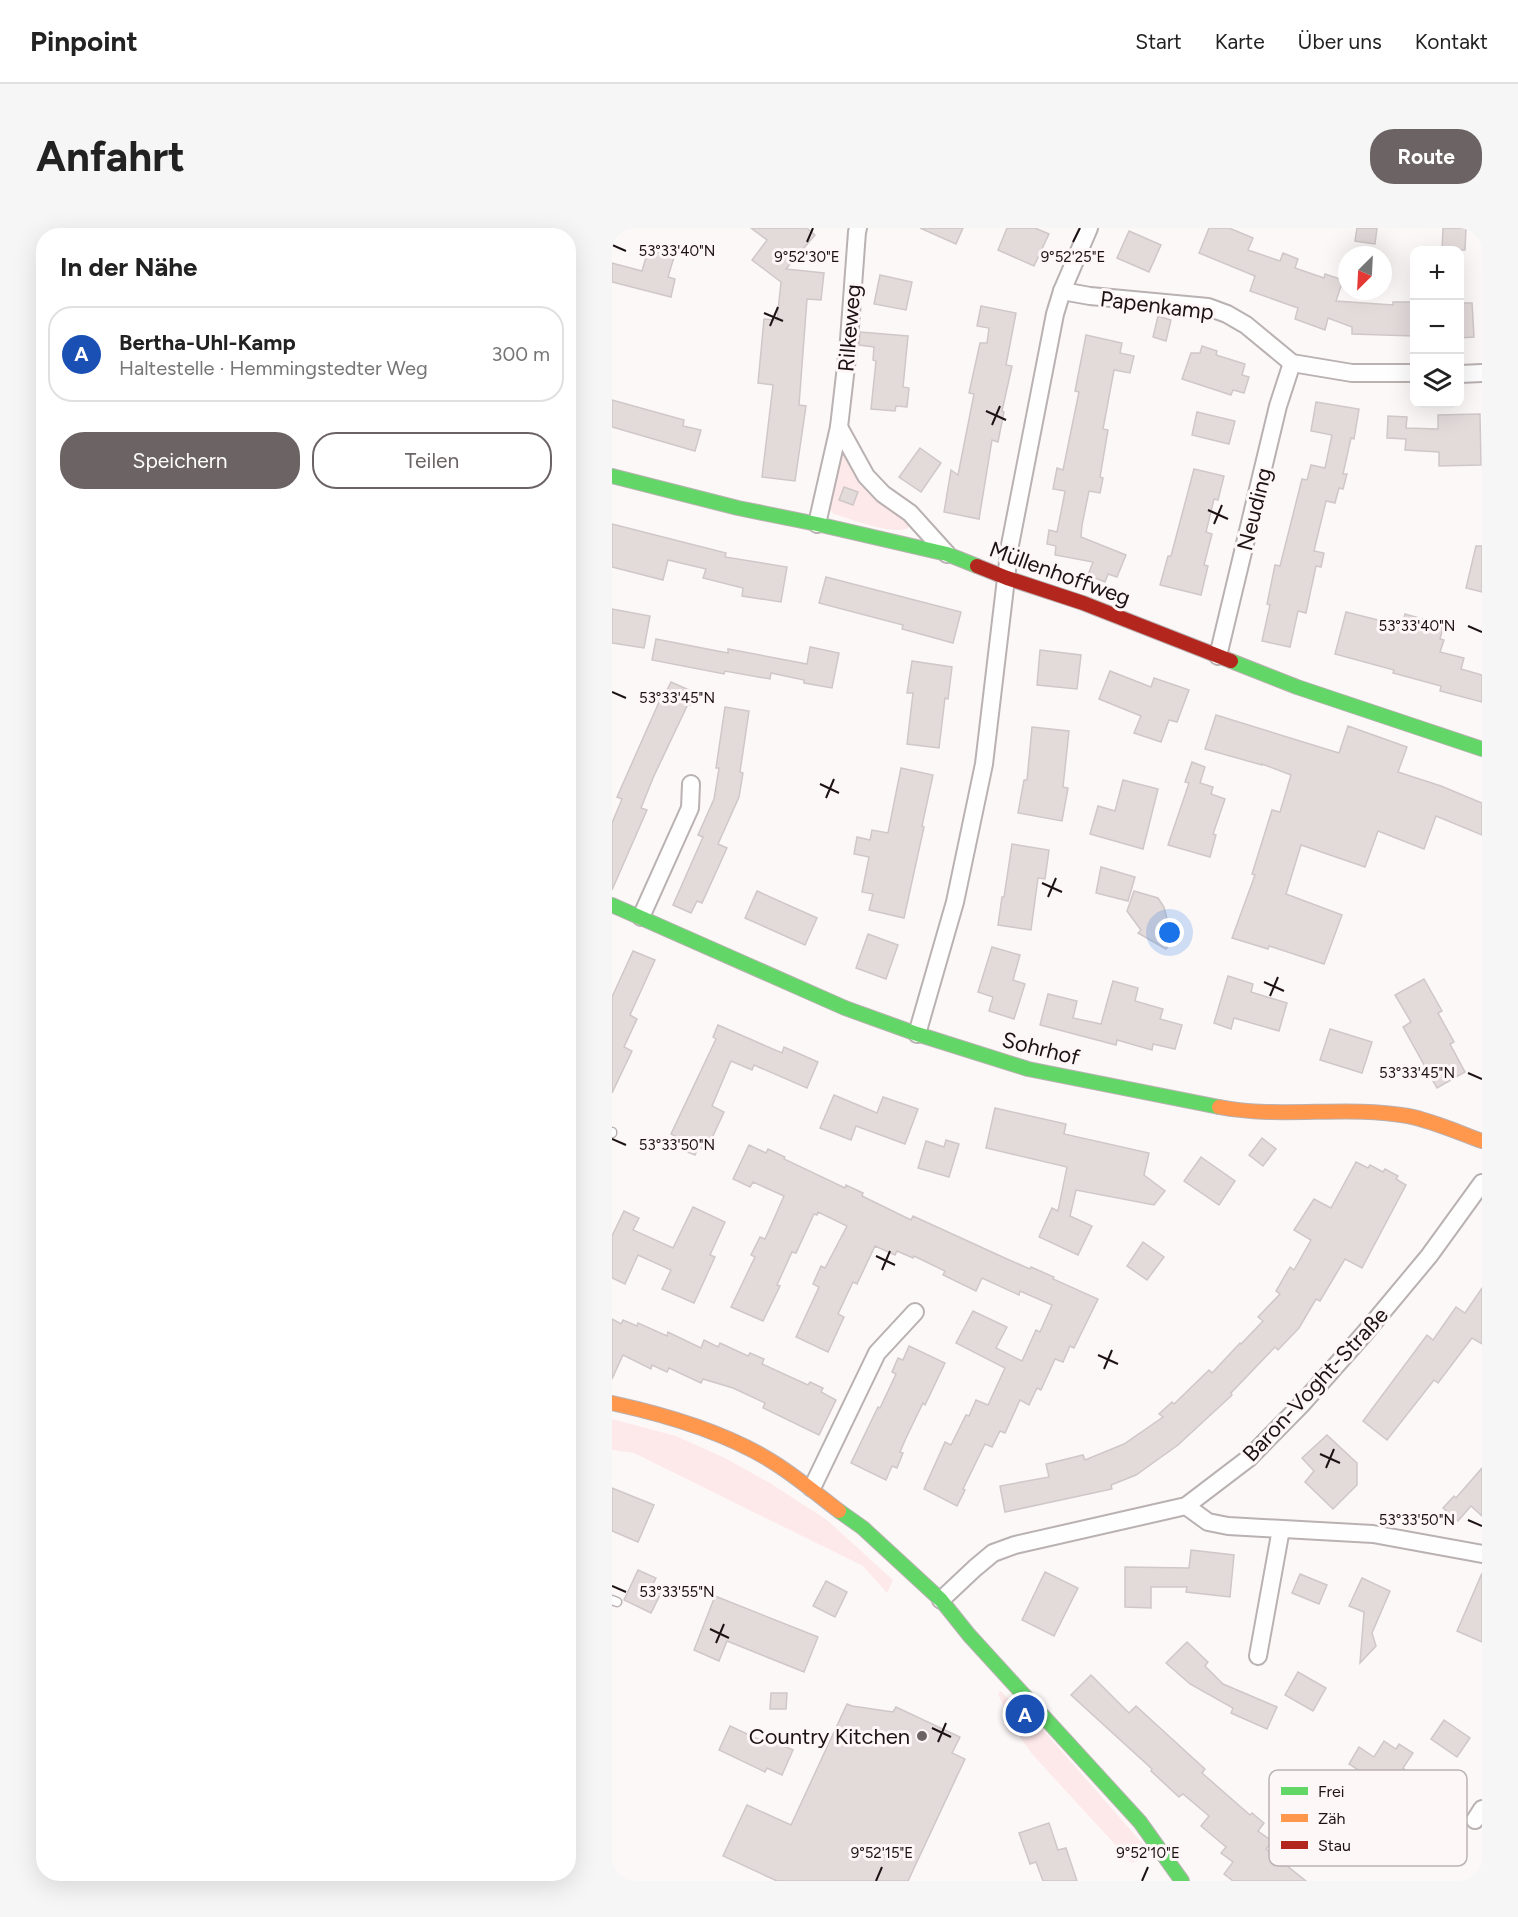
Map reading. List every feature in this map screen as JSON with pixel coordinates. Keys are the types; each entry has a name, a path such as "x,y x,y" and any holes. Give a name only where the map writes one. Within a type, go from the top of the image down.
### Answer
{"street":[{"path":"917,1034 955,902 984,764 1010,545 1055,314 1062,291 1089,228"},
{"name":"Rilkeweg","path":"817,524 839,427 849,340 855,229"},
{"name":"Papenkamp","path":"1062,291 1089,296 1208,307 1227,314 1246,325 1292,363"},
{"path":"1292,363 1352,373 1410,373"},
{"name":"Neuding","path":"1218,656 1278,406 1292,363"},
{"path":"1464,374 1482,374"},
{"path":"839,427 866,476 883,494 910,513 947,554"},
{"name":"Müllenhoffweg","path":"612,476 738,508 947,554 1006,578 1083,603 1297,687 1482,749"},
{"path":"641,917 690,808 691,784"},
{"name":"Sohrhof","path":"612,905 845,1008 917,1034 1028,1069 1244,1112 1353,1111 1409,1116 1482,1141"},
{"name":"Baron-Voght-Straße","path":"941,1600 993,1553 1015,1545 1186,1506 1249,1458 1364,1334 1429,1256 1482,1183"},
{"path":"812,1488 877,1353 915,1312"},
{"path":"612,1403 658,1413 733,1441 775,1462 863,1528 941,1600 969,1635 1140,1822 1182,1881"},
{"path":"1186,1506 1208,1522 1228,1526 1373,1534 1482,1554"},
{"path":"1258,1656 1281,1530"}],"shaded area":[{"path":"843,454 910,522 908,528 892,530 872,526 834,514 829,509"},
{"path":"612,1419 676,1436 725,1458 770,1483 827,1520 893,1580 887,1593 863,1566 634,1453 612,1450"},
{"path":"1001,1691 1026,1718 1030,1715 1150,1852 1149,1856 1132,1863 1032,1754 1013,1727 998,1694"}],"building":[{"path":"751,228 807,228 815,235 786,269 824,273 821,300 807,299 799,405 806,406 795,481 762,477 773,385 758,383 764,319 777,320 781,282 752,260 767,240"},
{"path":"920,228 963,228 956,244"},
{"path":"1007,228 1035,228 1049,234 1034,266 998,250"},
{"path":"1209,228 1229,228 1253,238 1248,250 1280,261 1283,253 1298,259 1295,268 1324,278 1325,274 1338,278 1336,301 1393,305 1393,302 1410,302 1410,336 1352,334 1352,327 1328,318 1325,330 1295,319 1298,308 1250,291 1255,276 1199,253"},
{"path":"1357,228 1377,228 1375,244 1355,241"},
{"path":"1443,228 1466,228 1465,250 1464,246 1442,246"},
{"path":"1129,231 1161,245 1149,272 1117,258"},
{"path":"648,250 674,257 668,277 675,279 671,297 612,282 612,263 642,271"},
{"path":"880,275 912,282 906,310 874,304"},
{"path":"1464,303 1472,303 1474,337 1464,338"},
{"path":"981,306 1016,313 1006,365 1012,366 1002,411 1004,412 998,442 992,440 979,519 944,512 951,470 958,475 974,394 969,393 980,343 987,343 989,328 977,326"},
{"path":"1158,316 1171,320 1166,341 1153,337"},
{"path":"860,332 908,336 903,387 909,388 907,407 896,406 895,411 871,409 876,361 873,360 874,347 859,345"},
{"path":"1086,335 1122,343 1120,353 1134,356 1130,373 1114,370 1103,429 1108,430 1100,477 1103,478 1100,493 1089,491 1082,525 1081,537 1126,555 1117,577 1108,574 1105,582 1088,575 1093,562 1055,555 1056,546 1047,544 1049,530 1057,532 1063,502 1065,491 1053,489 1057,468 1063,470 1079,392 1075,391"},
{"path":"1202,346 1217,351 1216,355 1245,364 1242,375 1249,377 1244,393 1233,390 1231,395 1182,379 1191,353 1200,353"},
{"path":"612,400 684,420 683,426 701,430 695,451 612,427"},
{"path":"1316,402 1359,409 1354,439 1351,438 1343,474 1347,474 1343,489 1339,488 1335,503 1326,501 1314,551 1324,553 1321,567 1316,566 1306,613 1298,611 1290,647 1262,641 1270,605 1267,604 1275,565 1280,566 1302,479 1307,480 1311,465 1325,468 1332,435 1311,431"},
{"path":"1197,412 1235,421 1229,444 1192,435"},
{"path":"1480,414 1481,465 1439,466 1439,452 1405,450 1406,439 1387,438 1388,416 1407,417 1406,428 1438,429 1438,415"},
{"path":"920,448 941,463 921,492 899,477"},
{"path":"1194,469 1224,476 1218,500 1214,499 1206,532 1212,534 1204,565 1208,566 1201,595 1160,585 1168,556 1171,556"},
{"path":"844,487 858,492 853,505 839,500"},
{"path":"612,524 726,553 725,557 787,567 781,602 742,596 743,588 703,578 706,569 668,560 663,580 612,567"},
{"path":"1476,546 1482,546 1482,592 1466,588"},
{"path":"826,577 961,612 953,643 902,629 903,625 819,603"},
{"path":"612,609 650,616 644,648 612,643"},
{"path":"1346,612 1402,626 1405,614 1430,621 1430,625 1443,628 1440,639 1444,640 1440,652 1464,658 1461,669 1482,675 1482,702 1440,691 1441,686 1393,673 1394,670 1335,654"},
{"path":"656,639 728,653 728,649 807,664 810,647 839,653 832,688 804,683 804,680 771,673 770,679 725,671 724,674 652,660"},
{"path":"1040,650 1081,655 1077,689 1037,685"},
{"path":"912,661 952,667 948,699 945,698 939,748 907,744 913,693 907,693"},
{"path":"1110,671 1151,687 1154,678 1189,690 1177,722 1169,720 1161,742 1134,733 1141,716 1099,699"},
{"path":"671,682 696,693 690,705 688,704 653,778 641,808 647,810 612,890 612,823 622,799 617,797 663,693 665,694"},
{"path":"725,707 749,711 740,772 743,773 739,797 718,844 727,848 702,903 697,901 691,913 673,905 703,837 698,835 714,799"},
{"path":"1216,715 1339,753 1348,726 1407,747 1398,772 1482,803 1482,835 1436,816 1424,849 1378,831 1365,867 1301,845 1286,894 1342,915 1324,964 1269,946 1268,949 1232,938 1255,875 1252,874 1272,810 1280,812 1291,775 1262,764 1205,749"},
{"path":"1032,727 1069,731 1063,787 1068,788 1062,821 1018,813 1024,780 1027,780"},
{"path":"1192,762 1205,767 1200,783 1213,787 1211,794 1225,799 1213,834 1216,835 1210,857 1168,845 1189,783 1185,782"},
{"path":"901,768 933,775 904,918 869,910 873,894 862,892 869,857 854,854 857,837 870,840 872,830 888,833"},
{"path":"1123,780 1158,789 1143,849 1090,834 1098,806 1115,811"},
{"path":"1012,844 1049,850 1045,879 1038,878 1031,930 998,925"},
{"path":"1101,867 1135,877 1128,901 1096,893"},
{"path":"757,891 817,918 805,945 745,918"},
{"path":"1134,891 1158,898 1164,907 1167,919 1181,929 1166,949 1138,933 1141,930 1127,911"},
{"path":"868,934 898,945 886,979 856,968"},
{"path":"992,947 1020,955 1013,980 1025,984 1014,1019 989,1011 993,997 978,992"},
{"path":"633,951 655,960 630,1015 637,1019 624,1047 632,1051 612,1093 612,997"},
{"path":"1228,976 1253,984 1251,992 1287,1003 1279,1031 1234,1018 1231,1029 1214,1023"},
{"path":"1424,979 1442,1011 1438,1013 1454,1042 1450,1044 1465,1072 1437,1088 1403,1027 1411,1022 1395,995"},
{"path":"1113,981 1138,988 1135,1001 1163,1009 1160,1019 1182,1025 1175,1049 1153,1044 1152,1050 1117,1040 1116,1045 1040,1025 1048,994 1077,1001 1073,1018 1101,1024"},
{"path":"718,1025 782,1053 784,1047 818,1062 807,1088 754,1065 752,1070 731,1061 712,1106 724,1112 706,1151 699,1147 695,1155 673,1146 677,1137 671,1134 716,1039 713,1037"},
{"path":"1330,1029 1372,1042 1362,1073 1320,1060"},
{"path":"834,1095 877,1113 883,1097 918,1109 905,1144 856,1126 851,1140 820,1128"},
{"path":"995,1108 1066,1124 1064,1134 1149,1153 1144,1175 1165,1191 1154,1205 1076,1190 1070,1216 1092,1226 1078,1255 1039,1237 1052,1208 1058,1211 1067,1167 986,1148"},
{"path":"1262,1138 1276,1149 1263,1166 1249,1155"},
{"path":"946,1140 959,1144 949,1177 918,1168 926,1141 944,1147"},
{"path":"749,1145 766,1153 768,1149 845,1188 846,1185 863,1193 862,1196 911,1220 913,1216 1030,1269 1031,1267 1054,1277 1053,1279 1098,1299 1074,1348 1070,1346 1063,1362 1055,1359 1041,1390 1037,1388 1029,1405 1020,1400 1005,1433 1000,1431 992,1447 985,1444 957,1506 924,1489 945,1442 951,1445 976,1400 988,1405 1005,1368 956,1343 973,1311 1007,1327 996,1348 1022,1361 1036,1330 1040,1332 1052,1305 1020,1291 1019,1295 982,1278 976,1291 943,1275 945,1271 914,1256 913,1258 897,1251 895,1255 875,1246 857,1284 853,1282 838,1314 844,1317 828,1352 796,1337 819,1287 813,1284 821,1266 825,1268 847,1226 818,1212 817,1215 814,1214 796,1253 792,1252 777,1285 780,1286 763,1321 731,1307 755,1257 751,1255 760,1237 765,1239 784,1196 753,1182 750,1187 733,1179"},
{"path":"1201,1157 1235,1181 1219,1205 1184,1181"},
{"path":"1356,1162 1368,1168 1370,1165 1383,1172 1385,1169 1398,1176 1396,1179 1406,1185 1362,1268 1345,1259 1320,1301 1316,1299 1299,1328 1278,1350 1275,1347 1231,1393 1232,1395 1178,1445 1136,1475 1111,1485 1112,1489 1005,1512 1000,1486 1049,1477 1046,1464 1083,1455 1085,1460 1124,1444 1163,1417 1159,1414 1172,1402 1174,1404 1209,1370 1212,1373 1263,1321 1258,1317 1280,1294 1276,1291 1290,1267 1294,1270 1311,1240 1294,1230 1314,1199 1331,1208"},
{"path":"693,1207 725,1222 710,1255 715,1257 694,1303 662,1289 671,1270 638,1255 625,1284 612,1278 612,1236 624,1211 639,1218 633,1230 673,1248"},
{"path":"1143,1242 1164,1257 1147,1280 1127,1266"},
{"path":"1482,1288 1482,1344 1472,1338 1438,1383 1434,1380 1387,1440 1363,1421 1427,1335 1433,1340 1456,1307 1465,1313"},
{"path":"612,1319 621,1324 623,1320 637,1326 638,1323 667,1336 668,1332 701,1348 704,1340 718,1347 720,1343 748,1356 750,1353 764,1359 762,1364 808,1385 810,1382 823,1388 821,1392 836,1400 819,1435 763,1408 765,1403 733,1388 703,1379 701,1383 669,1368 667,1372 652,1365 651,1369 623,1355 612,1379"},
{"path":"909,1346 945,1363 906,1438 897,1468 892,1466 886,1480 851,1463 896,1374 892,1372 898,1358 903,1360"},
{"path":"1327,1435 1357,1463 1357,1485 1333,1509 1305,1482 1314,1471 1302,1458"},
{"path":"1482,1468 1482,1516 1471,1506 1458,1521 1443,1508 1454,1496 1456,1498"},
{"path":"612,1488 654,1505 638,1542 612,1531"},
{"path":"1191,1550 1234,1555 1230,1597 1186,1592 1187,1587 1151,1587 1151,1608 1125,1607 1125,1567 1189,1568"},
{"path":"638,1570 656,1578 652,1586 662,1591 651,1613 624,1600"},
{"path":"1045,1572 1078,1588 1054,1636 1022,1620"},
{"path":"1482,1573 1482,1642 1457,1631"},
{"path":"1300,1574 1327,1585 1319,1604 1292,1593"},
{"path":"1362,1578 1390,1591 1372,1633 1376,1646 1360,1663 1364,1612 1349,1606"},
{"path":"826,1581 847,1592 835,1617 813,1606"},
{"path":"715,1596 818,1637 804,1672 727,1641 719,1661 694,1650"},
{"path":"1187,1642 1208,1662 1205,1666 1223,1684 1277,1707 1267,1729 1231,1713 1233,1708 1190,1684 1166,1663"},
{"path":"1298,1672 1326,1688 1313,1711 1285,1695"},
{"path":"1091,1675 1129,1713 1136,1706 1205,1769 1202,1773 1250,1815 1252,1813 1264,1823 1258,1831 1269,1839 1266,1849 1269,1851 1269,1866 1287,1866 1306,1881 1233,1881 1224,1874 1233,1862 1221,1853 1226,1847 1201,1826 1209,1816 1183,1794 1179,1797 1151,1771 1152,1769 1071,1695"},
{"path":"771,1693 787,1693 786,1709 770,1709"},
{"path":"847,1704 893,1712 896,1707 960,1737 952,1753 965,1759 908,1881 777,1881 723,1856 747,1805 791,1825"},
{"path":"1444,1720 1470,1738 1457,1757 1431,1739"},
{"path":"730,1726 771,1745 773,1741 793,1750 782,1775 767,1768 765,1772 719,1750"},
{"path":"1384,1741 1396,1749 1399,1744 1413,1753 1403,1768 1406,1770 1358,1770 1349,1764 1359,1747 1374,1757"},
{"path":"1049,1823 1058,1850 1066,1848 1077,1881 1043,1881 1036,1862 1030,1864 1019,1833"}],"traffic: fast":[{"path":"612,476 738,508 947,554 977,566"},
{"path":"1231,661 1297,687 1482,749"},
{"path":"612,905 845,1008 917,1034 1028,1069 1219,1107"},
{"path":"839,1511 863,1528 941,1600 969,1635 1140,1822 1182,1881"}],"traffic: slow":[{"path":"1219,1107 1266,1112 1385,1113 1426,1120 1482,1141"},
{"path":"612,1403 676,1419 738,1443 784,1469 839,1511"}],"traffic: jam":[{"path":"977,566 1083,603 1231,661"}],"place":[{"name":"Bertha-Uhl-Kamp","path":"1025,1714"},
{"name":"Country Kitchen","path":"922,1736"}]}
